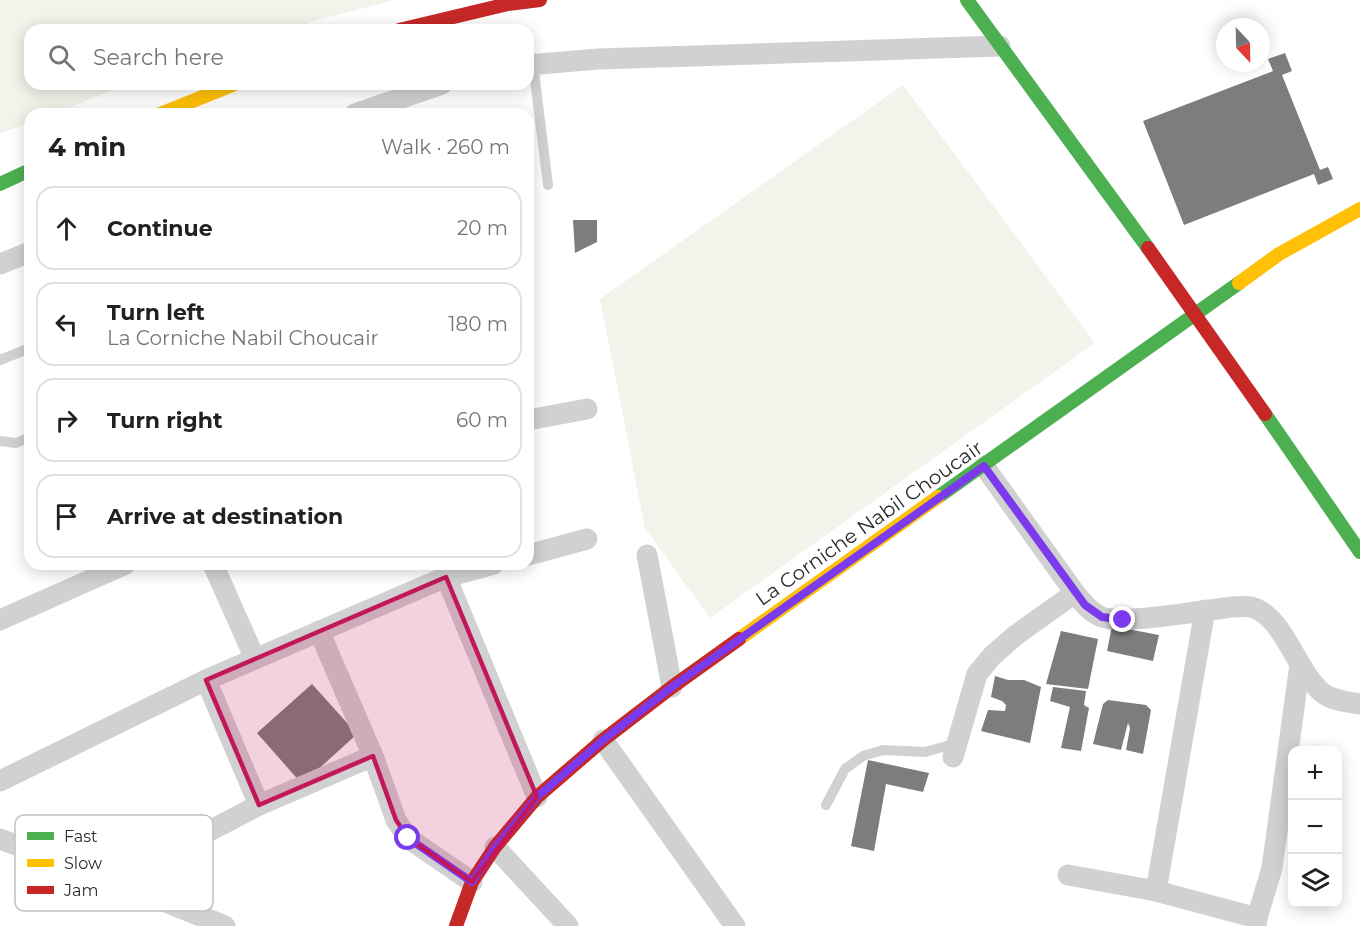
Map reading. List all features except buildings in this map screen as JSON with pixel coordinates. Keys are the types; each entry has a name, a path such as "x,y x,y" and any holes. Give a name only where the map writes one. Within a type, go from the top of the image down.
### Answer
{"main road":[{"path":"424,24 508,4 540,0"},
{"path":"967,0 1195,313 1360,552"},
{"path":"191,108 212,104 228,90"},
{"path":"0,173 24,165"},
{"path":"0,184 24,173"},
{"name":"La Corniche Nabil Choucair","path":"456,926 472,882 495,847 537,797 603,740 672,687 1279,254 1360,209"}],"street":[{"path":"534,65 598,58 1000,46"},
{"path":"372,108 425,90"},
{"path":"0,264 24,254"},
{"path":"534,419 587,409"},
{"path":"984,466 1075,593 1085,605 1102,617 1123,620 1250,607 1264,613 1284,638 1314,686 1326,696 1360,704"},
{"path":"534,553 587,539"},
{"path":"647,555 672,687"},
{"path":"0,620 112,570"},
{"path":"216,570 255,659"},
{"path":"0,781 206,680 446,577 472,570"},
{"path":"446,577 537,797"},
{"path":"955,750 977,674 992,656 1016,635 1075,593"},
{"path":"1156,891 1204,610"},
{"path":"319,632 373,756 396,820 408,838 472,882"},
{"path":"1068,875 1156,891 1257,922 1272,868 1300,664"},
{"path":"206,680 259,805"},
{"path":"603,740 735,926"},
{"path":"213,829 259,805 373,756"},
{"path":"0,839 15,845"},
{"path":"495,847 568,926"},
{"path":"188,911 225,926"}],"lane":[{"path":"534,90 548,184"},
{"path":"0,360 24,350"},
{"path":"0,441 16,442 24,439"},
{"path":"826,805 845,769 863,756 883,750 925,752 955,750"}],"highlighted area":[{"path":"446,577 537,797 472,882 408,838 396,820 373,756 259,805 206,680"}],"shaded area":[{"path":"0,0 395,0 306,24 24,24 24,90 112,90 68,108 24,108 24,125 0,133"},
{"path":"903,85 1095,343 710,618 645,528 600,299"}],"traffic: fast":[{"path":"967,0 1148,248"},
{"path":"0,184 24,173"},
{"path":"938,497 1239,283"},
{"path":"1265,414 1360,552"}],"traffic: slow":[{"path":"175,108 220,90"},
{"path":"1239,283 1279,254 1360,209"},
{"path":"739,639 938,497"}],"traffic: jam":[{"path":"424,24 508,4 540,0"},
{"path":"1148,248 1265,414"},
{"path":"456,926 472,882 495,847 537,797 603,740 739,639"}],"route":[{"path":"408,838 472,882 495,847 537,797 603,740 672,687 984,466 1085,605 1102,617 1123,620"}]}
